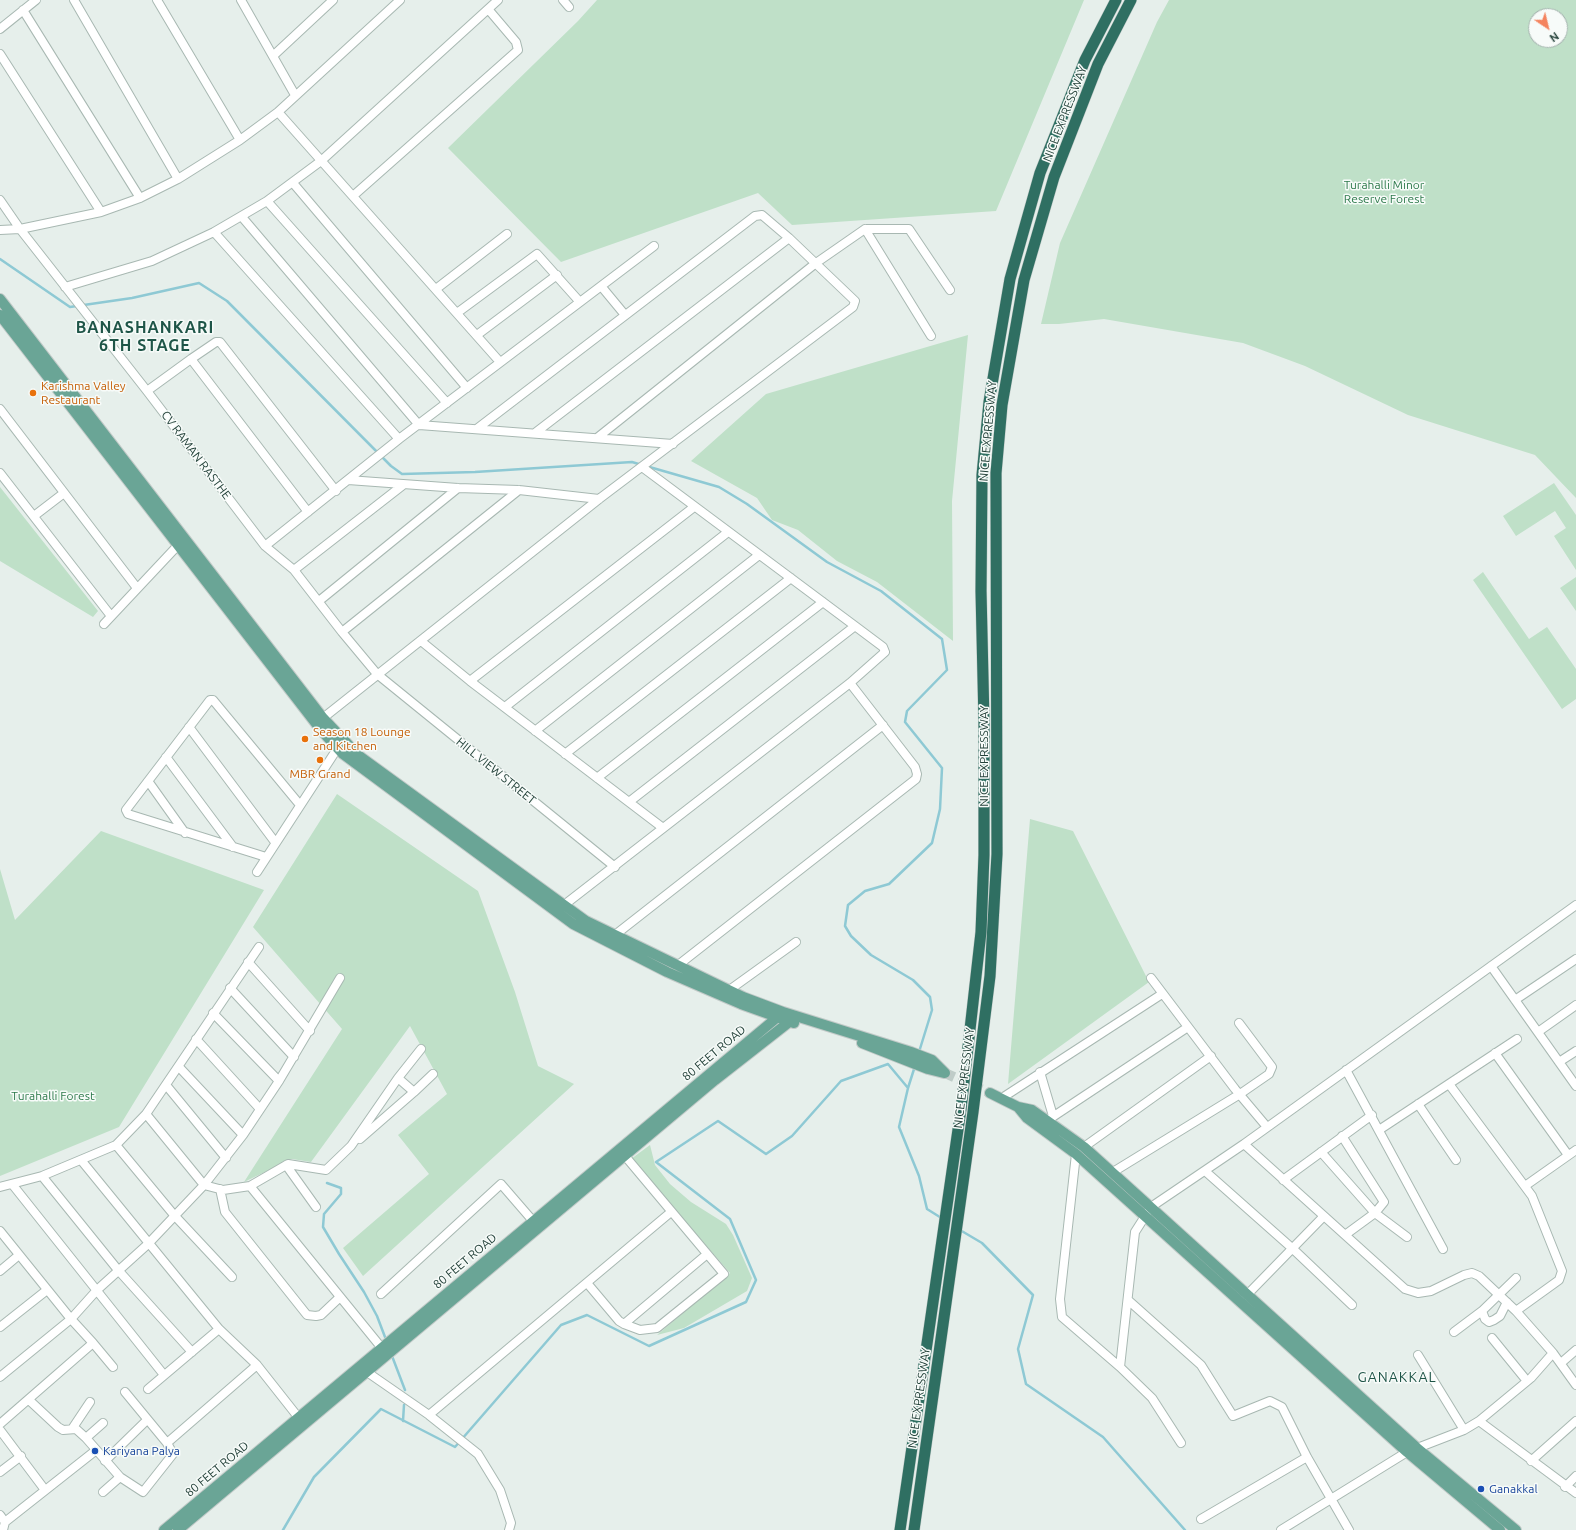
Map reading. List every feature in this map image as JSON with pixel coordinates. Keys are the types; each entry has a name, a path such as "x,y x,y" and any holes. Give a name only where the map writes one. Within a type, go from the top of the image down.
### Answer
{"highway":[{"name":"NICE EXPRESSWAY","path":"900,1530 966,1070 981,932 984,831 984,722 981,591 982,475 989,402 1010,279 1040,173 1085,60 1116,0"},
{"name":"NICE EXPRESSWAY","path":"914,1530 990,976 997,854 996,473 1002,406 1024,280 1054,177 1098,64 1131,0"}],"main road":[{"path":"0,299 181,542"},
{"path":"0,315 181,542 320,721 337,749 559,909 616,935 728,991 780,1015"},
{"path":"320,721 361,758 559,909 581,929 667,972 780,1015 930,1064"},
{"name":"80 FEET ROAD","path":"178,1530 302,1421 368,1372 385,1352 533,1221 780,1015"},
{"name":"80 FEET ROAD","path":"164,1530 302,1421 625,1156 715,1080 794,1019"},
{"path":"990,1093 1018,1107 1032,1110 1051,1118 1084,1146 1151,1206 1244,1298 1408,1452 1500,1530"},
{"path":"1018,1107 1027,1118 1076,1154 1145,1216 1244,1298 1417,1448 1516,1530"}],"street":[{"path":"0,29 36,0"},
{"path":"74,0 178,179"},
{"path":"157,0 240,140"},
{"path":"241,0 274,55 295,95"},
{"path":"274,55 333,0"},
{"path":"0,230 20,229 101,212 140,198 178,179 240,140 278,112 400,0"},
{"path":"65,287 152,261 214,232 267,201 321,160 498,0"},
{"path":"563,0 569,7"},
{"path":"353,196 518,50 516,42 488,9"},
{"path":"23,10 140,198"},
{"path":"0,54 101,212"},
{"path":"278,112 500,362"},
{"path":"292,183 467,388"},
{"name":"CV RAMAN RASTHE","path":"0,200 20,229 147,391 264,546 294,570 377,674"},
{"path":"267,201 447,404"},
{"path":"320,721 377,674 421,641 599,499 853,307 856,303 816,263 762,215 755,216 478,428"},
{"path":"242,216 419,425 478,428 673,444"},
{"path":"865,229 932,336"},
{"path":"597,438 816,263 865,229 909,229 950,290"},
{"path":"214,232 399,439"},
{"path":"436,289 507,234"},
{"path":"536,433 788,238"},
{"path":"264,546 336,491 399,439 447,404 579,301 654,246"},
{"path":"457,313 538,254 579,301"},
{"path":"477,335 557,275"},
{"path":"601,286 625,314"},
{"path":"147,391 216,342 222,342 336,491"},
{"path":"191,359 308,512"},
{"path":"0,409 137,588"},
{"path":"559,909 850,683 885,652 883,647 642,467"},
{"path":"0,473 111,616"},
{"path":"348,480 403,485 519,490 599,499"},
{"path":"294,570 403,485"},
{"path":"319,601 458,488"},
{"path":"342,632 519,490"},
{"path":"34,516 64,493"},
{"path":"470,681 694,507"},
{"path":"504,707 728,532"},
{"path":"104,624 181,542"},
{"path":"535,731 759,555"},
{"path":"565,754 791,578"},
{"path":"597,778 823,602"},
{"path":"628,802 855,626"},
{"path":"421,641 470,681 663,828"},
{"name":"HILL VIEW STREET","path":"377,674 614,867"},
{"path":"677,966 916,779 916,769 850,683"},
{"path":"266,857 185,833 126,813 126,810 210,700 214,700 300,805"},
{"path":"616,935 883,725"},
{"path":"189,727 275,842"},
{"path":"256,872 337,749"},
{"path":"166,757 234,847"},
{"path":"148,781 185,833"},
{"path":"1120,1367 1135,1232 1151,1206 1244,1144 1576,905"},
{"path":"728,991 796,942"},
{"path":"0,1187 42,1176 116,1145 146,1114 259,947"},
{"path":"1515,1000 1576,959"},
{"path":"248,962 310,1031"},
{"path":"1491,966 1576,1086"},
{"path":"0,1377 71,1319 97,1290 148,1244 204,1185 243,1135 279,1081 340,978"},
{"path":"1151,978 1267,1127"},
{"path":"230,988 294,1057"},
{"path":"1002,1098 1162,994"},
{"path":"1538,1032 1576,1004"},
{"path":"213,1013 279,1081"},
{"path":"1113,1172 1240,1094 1269,1074 1272,1067 1239,1023"},
{"path":"1040,1072 1051,1118 1188,1027"},
{"path":"196,1039 260,1109"},
{"path":"1380,1130 1517,1039"},
{"path":"351,1146 398,1078 421,1049"},
{"path":"1559,1062 1576,1051"},
{"path":"1495,1053 1568,1155"},
{"path":"1084,1146 1211,1056"},
{"path":"178,1067 243,1135"},
{"path":"1346,1070 1372,1115 1443,1249"},
{"path":"146,1114 204,1185 220,1189 250,1186 286,1165 326,1170 351,1146 434,1074"},
{"path":"398,1078 414,1092"},
{"path":"1449,1084 1524,1186 1538,1208 1562,1272 1559,1280 1516,1311"},
{"path":"166,1085 226,1158"},
{"path":"1418,1104 1456,1160"},
{"path":"1283,1180 1372,1115"},
{"path":"1342,1136 1383,1199 1384,1205 1345,1235"},
{"path":"1244,1144 1405,1290 1411,1292 1430,1291 1472,1273 1480,1276 1516,1311 1554,1353 1576,1385"},
{"path":"116,1145 174,1215 232,1277"},
{"path":"1524,1186 1576,1150"},
{"path":"1321,1152 1375,1213 1407,1236"},
{"path":"1076,1154 1060,1299 1062,1317 1120,1367 1152,1398 1181,1443"},
{"path":"587,1283 624,1324 636,1330 657,1328 724,1274 706,1255 625,1156"},
{"path":"81,1160 148,1244 219,1329 257,1365 302,1421"},
{"path":"286,1165 316,1207"},
{"path":"1205,1171 1293,1249 1352,1306"},
{"path":"42,1176 118,1270 192,1352"},
{"path":"12,1184 164,1375"},
{"path":"381,1294 501,1184 533,1221"},
{"path":"250,1186 339,1298 385,1352"},
{"path":"220,1189 225,1212 307,1315 320,1315 339,1298"},
{"path":"429,1414 671,1212"},
{"path":"1244,1298 1323,1217"},
{"path":"0,1230 47,1290 113,1367"},
{"path":"0,1271 19,1255"},
{"path":"624,1324 706,1255"},
{"path":"1454,1332 1482,1311 1516,1278"},
{"path":"0,1328 47,1290"},
{"path":"1128,1300 1200,1365 1233,1416 1270,1401 1282,1407 1307,1457 1349,1530"},
{"path":"1482,1311 1485,1319 1489,1322 1500,1316 1507,1302"},
{"path":"148,1389 219,1329"},
{"path":"1492,1338 1527,1382"},
{"path":"0,1424 93,1343"},
{"path":"1562,1363 1576,1350"},
{"path":"1285,1529 1408,1452 1464,1430 1479,1421 1527,1382 1554,1353"},
{"path":"1418,1355 1464,1430"},
{"path":"167,1443 257,1365"},
{"path":"368,1372 429,1414 465,1442 482,1459 500,1490 511,1523 510,1530"},
{"path":"28,1400 58,1428 67,1430 76,1429 86,1438 95,1451 120,1477 142,1492 172,1455 173,1451 125,1392"},
{"path":"72,1429 90,1402"},
{"path":"104,1461 147,1420"},
{"path":"1479,1421 1565,1487 1576,1493"},
{"path":"1531,1461 1576,1421"},
{"path":"86,1438 103,1423"},
{"path":"0,1430 45,1490"},
{"path":"0,1515 4,1526 45,1490 95,1451"},
{"path":"0,1472 21,1456"},
{"path":"1201,1519 1307,1457"},
{"path":"1565,1487 1576,1476"},
{"path":"103,1492 120,1477"}],"green space":[{"path":"597,0 1084,0 996,211 792,225 758,193 561,262 448,148 578,21"},
{"name":"Turahalli Minor Reserve Forest","path":"1169,0 1576,0 1576,498 1535,455 1408,415 1305,366 1243,343 1104,319 1059,324 1041,324 1060,243 1157,22"},
{"path":"968,335 952,501 953,641 877,582 837,561 798,530 772,520 757,498 691,461 766,394"},
{"path":"1554,483 1576,515 1576,570 1554,536 1566,528 1555,511 1516,536 1503,516"},
{"path":"0,487 98,611 93,617 0,561"},
{"path":"1483,572 1529,639 1547,627 1576,669 1576,699 1562,709 1473,580"},
{"path":"1576,577 1576,611 1560,588"},
{"path":"337,794 478,891 515,992 538,1066 574,1084 363,1276 343,1248 429,1174 398,1135 447,1094 410,1026 311,1162 292,1159 244,1182 342,1029 253,927"},
{"path":"1030,819 1073,831 1149,982 1008,1084"},
{"name":"Turahalli Forest","path":"101,831 264,890 119,1127 0,1176 0,869 15,920"},
{"path":"650,1145 655,1165 670,1184 691,1202 726,1224 733,1235 752,1278 747,1291 684,1328 657,1335 730,1273 631,1159"}],"waterway":[{"path":"0,259 70,307 132,298 199,283 227,301 391,466 402,474 475,472 632,462 642,465"},
{"path":"646,466 719,487 747,504 827,562 881,591 942,639 947,670 907,711 905,722 942,768 940,809 932,843 889,884 865,891 848,905 845,926 851,936 871,955 913,980 930,997 932,1010 919,1052"},
{"path":"283,1530 314,1477 381,1409 455,1447 561,1325 587,1315 649,1346 746,1302 756,1280 730,1219 656,1162 718,1121 766,1154 792,1136 841,1081 888,1064 908,1088 899,1127 919,1176 927,1209 943,1219"},
{"path":"908,1088 915,1066"},
{"path":"327,1183 341,1188 341,1194 324,1214 323,1227 364,1292 377,1316 385,1337"},
{"path":"960,1230 982,1243 1033,1295 1018,1349 1026,1384 1103,1437 1185,1530"},
{"path":"392,1356 405,1390"},
{"path":"403,1421 404,1405"}],"tunnel":[{"path":"945,1073 990,1093"}],"place":[{"name":"Karishma Valley Restaurant","path":"33,393"},
{"name":"Season 18 Lounge and Kitchen","path":"305,739"},
{"name":"MBR Grand","path":"320,760"},
{"name":"Kariyana Palya","path":"95,1451"},
{"name":"Ganakkal","path":"1481,1489"}],"district":[{"name":"BANASHANKARI 6TH STAGE","path":"145,337"},
{"name":"GANAKKAL","path":"1397,1377"}]}
